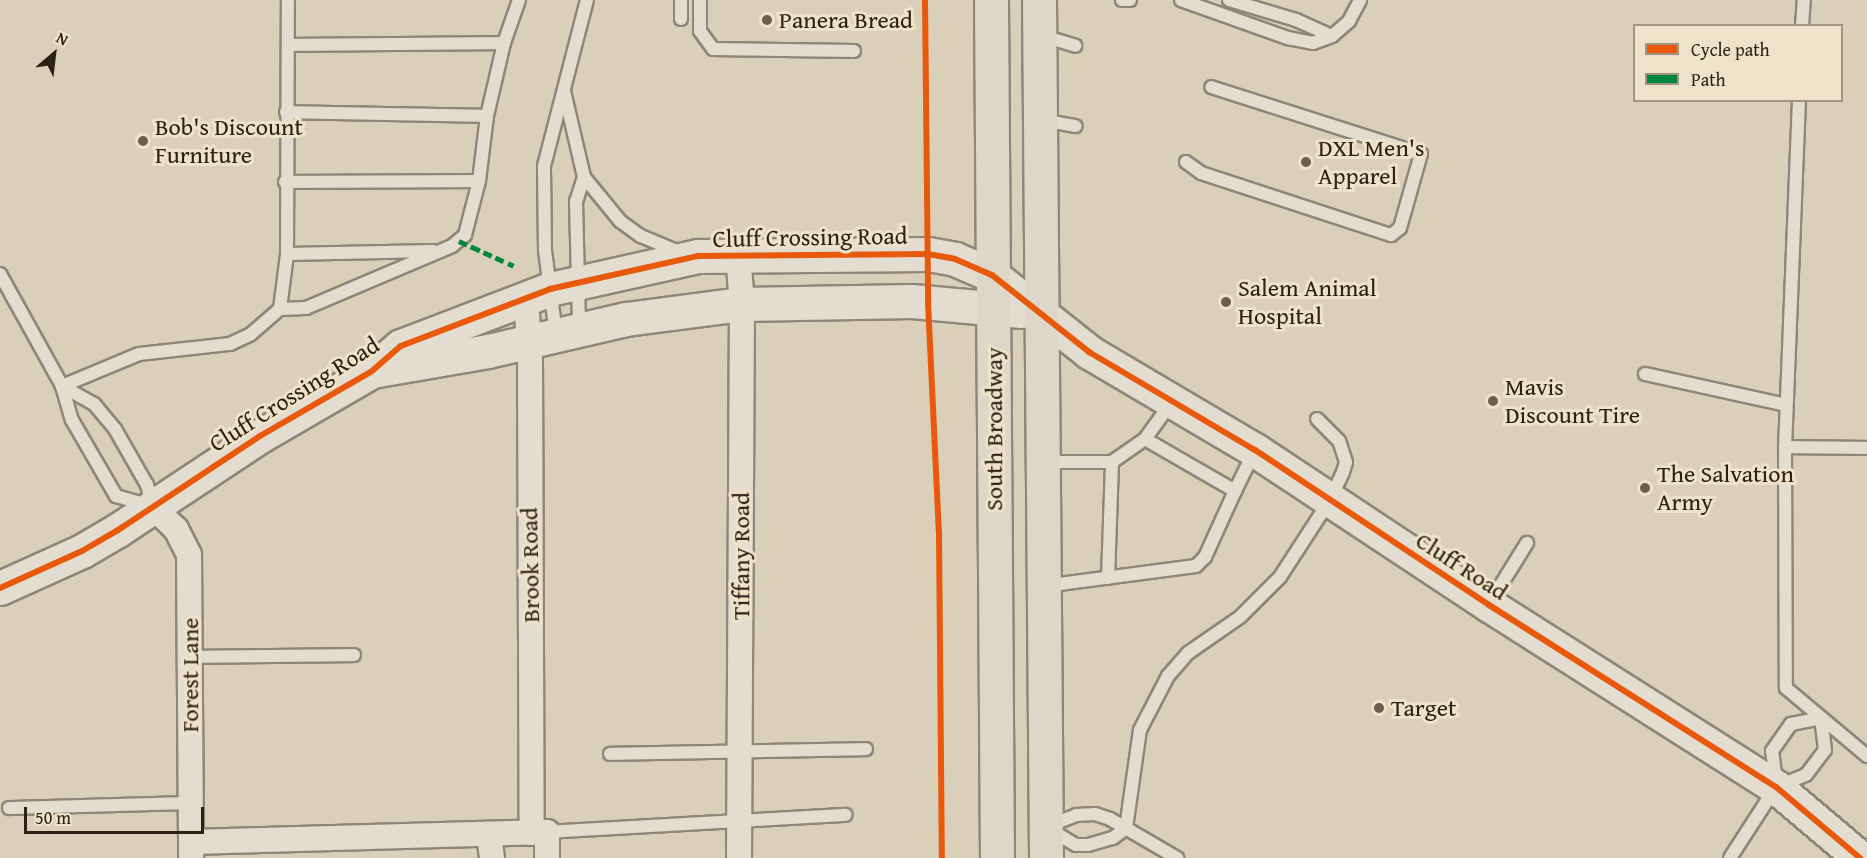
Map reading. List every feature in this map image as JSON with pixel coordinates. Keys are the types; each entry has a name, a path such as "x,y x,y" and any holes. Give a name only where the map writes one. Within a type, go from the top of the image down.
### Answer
{"main road":[{"name":"South Broadway","path":"991,0 997,858"},
{"name":"South Broadway","path":"1039,0 1039,312 1046,842"}],"street":[{"name":"Cluff Crossing Road","path":"0,588 82,551 260,436 372,371 401,346 551,289 694,257 738,254 928,254 955,260 992,275 1039,312"},
{"name":"Tiffany Road","path":"738,254 742,304 739,858"},
{"name":"Brook Road","path":"547,858 540,832 555,335 551,289"},
{"name":"Cluff Crossing Road","path":"372,371 406,368 626,319 742,304 912,301 994,310"},
{"path":"994,310 1039,312"},
{"name":"Cluff Road","path":"1039,312 1089,352 1255,450 1488,605 1776,787 1860,858"},
{"name":"Forest Lane","path":"152,506 176,528 189,555 191,850"},
{"path":"191,850 490,846 540,832"}],"lane":[{"path":"280,309 287,254 285,182 288,0"},
{"path":"62,386 139,354 230,344 251,334 280,309 306,308 441,251 465,235 478,181 487,116 504,43 519,0"},
{"path":"555,335 545,250 544,166 587,0"},
{"path":"681,0 681,20"},
{"path":"700,0 700,31 713,49 854,51"},
{"path":"1181,0 1288,38 1313,43 1332,36 1350,21 1360,0"},
{"path":"1229,0 1296,20 1332,36"},
{"path":"1803,24 1804,0"},
{"path":"1039,35 1075,46"},
{"path":"288,45 504,43"},
{"path":"1186,162 1210,176 1391,235 1400,228 1421,154 1211,87"},
{"path":"564,90 584,177 620,221 662,247 694,257"},
{"path":"1799,102 1785,447 1786,688 1867,756"},
{"path":"286,112 487,116"},
{"path":"1039,120 1075,126"},
{"path":"551,289 584,177"},
{"path":"285,182 478,181"},
{"path":"287,254 441,251"},
{"path":"0,274 62,386 72,420 116,496 152,506 147,484 115,429 94,404 62,386"},
{"path":"1645,374 1786,405"},
{"path":"1041,462 1112,462 1145,439 1172,400"},
{"path":"1046,842 1088,845 1113,838 1125,828 1140,730 1168,676 1188,653 1257,602 1280,577 1330,500 1346,462 1340,441 1317,419"},
{"path":"1145,439 1235,491"},
{"path":"1785,447 1867,448"},
{"path":"1043,586 1196,566 1205,557 1255,450"},
{"path":"1108,578 1112,462"},
{"path":"1488,605 1527,543"},
{"path":"189,657 354,655"},
{"path":"1730,858 1776,787 1806,775 1825,750 1821,718"},
{"path":"1776,787 1772,751 1791,724 1821,718"},
{"path":"610,754 866,749"},
{"path":"9,808 191,803"},
{"path":"1046,842 1076,816 1095,814 1125,828 1177,858"},
{"path":"540,832 846,815"}],"marked path":[{"path":"459,241 514,266"}],"cycle path":[{"path":"925,0 928,302 939,532 942,858"},
{"path":"0,588 82,551 118,530 260,436 372,371 401,346 550,289 698,256 928,254 955,259 992,275 1089,352 1255,450 1489,605 1776,787 1860,858"}],"place":[{"name":"Panera Bread","path":"767,20"},
{"name":"Bob's Discount Furniture","path":"143,141"},
{"name":"DXL Men's Apparel","path":"1306,162"},
{"name":"Salem Animal Hospital","path":"1226,302"},
{"name":"Mavis Discount Tire","path":"1493,401"},
{"name":"The Salvation Army","path":"1645,488"},
{"name":"Target","path":"1379,708"}]}
